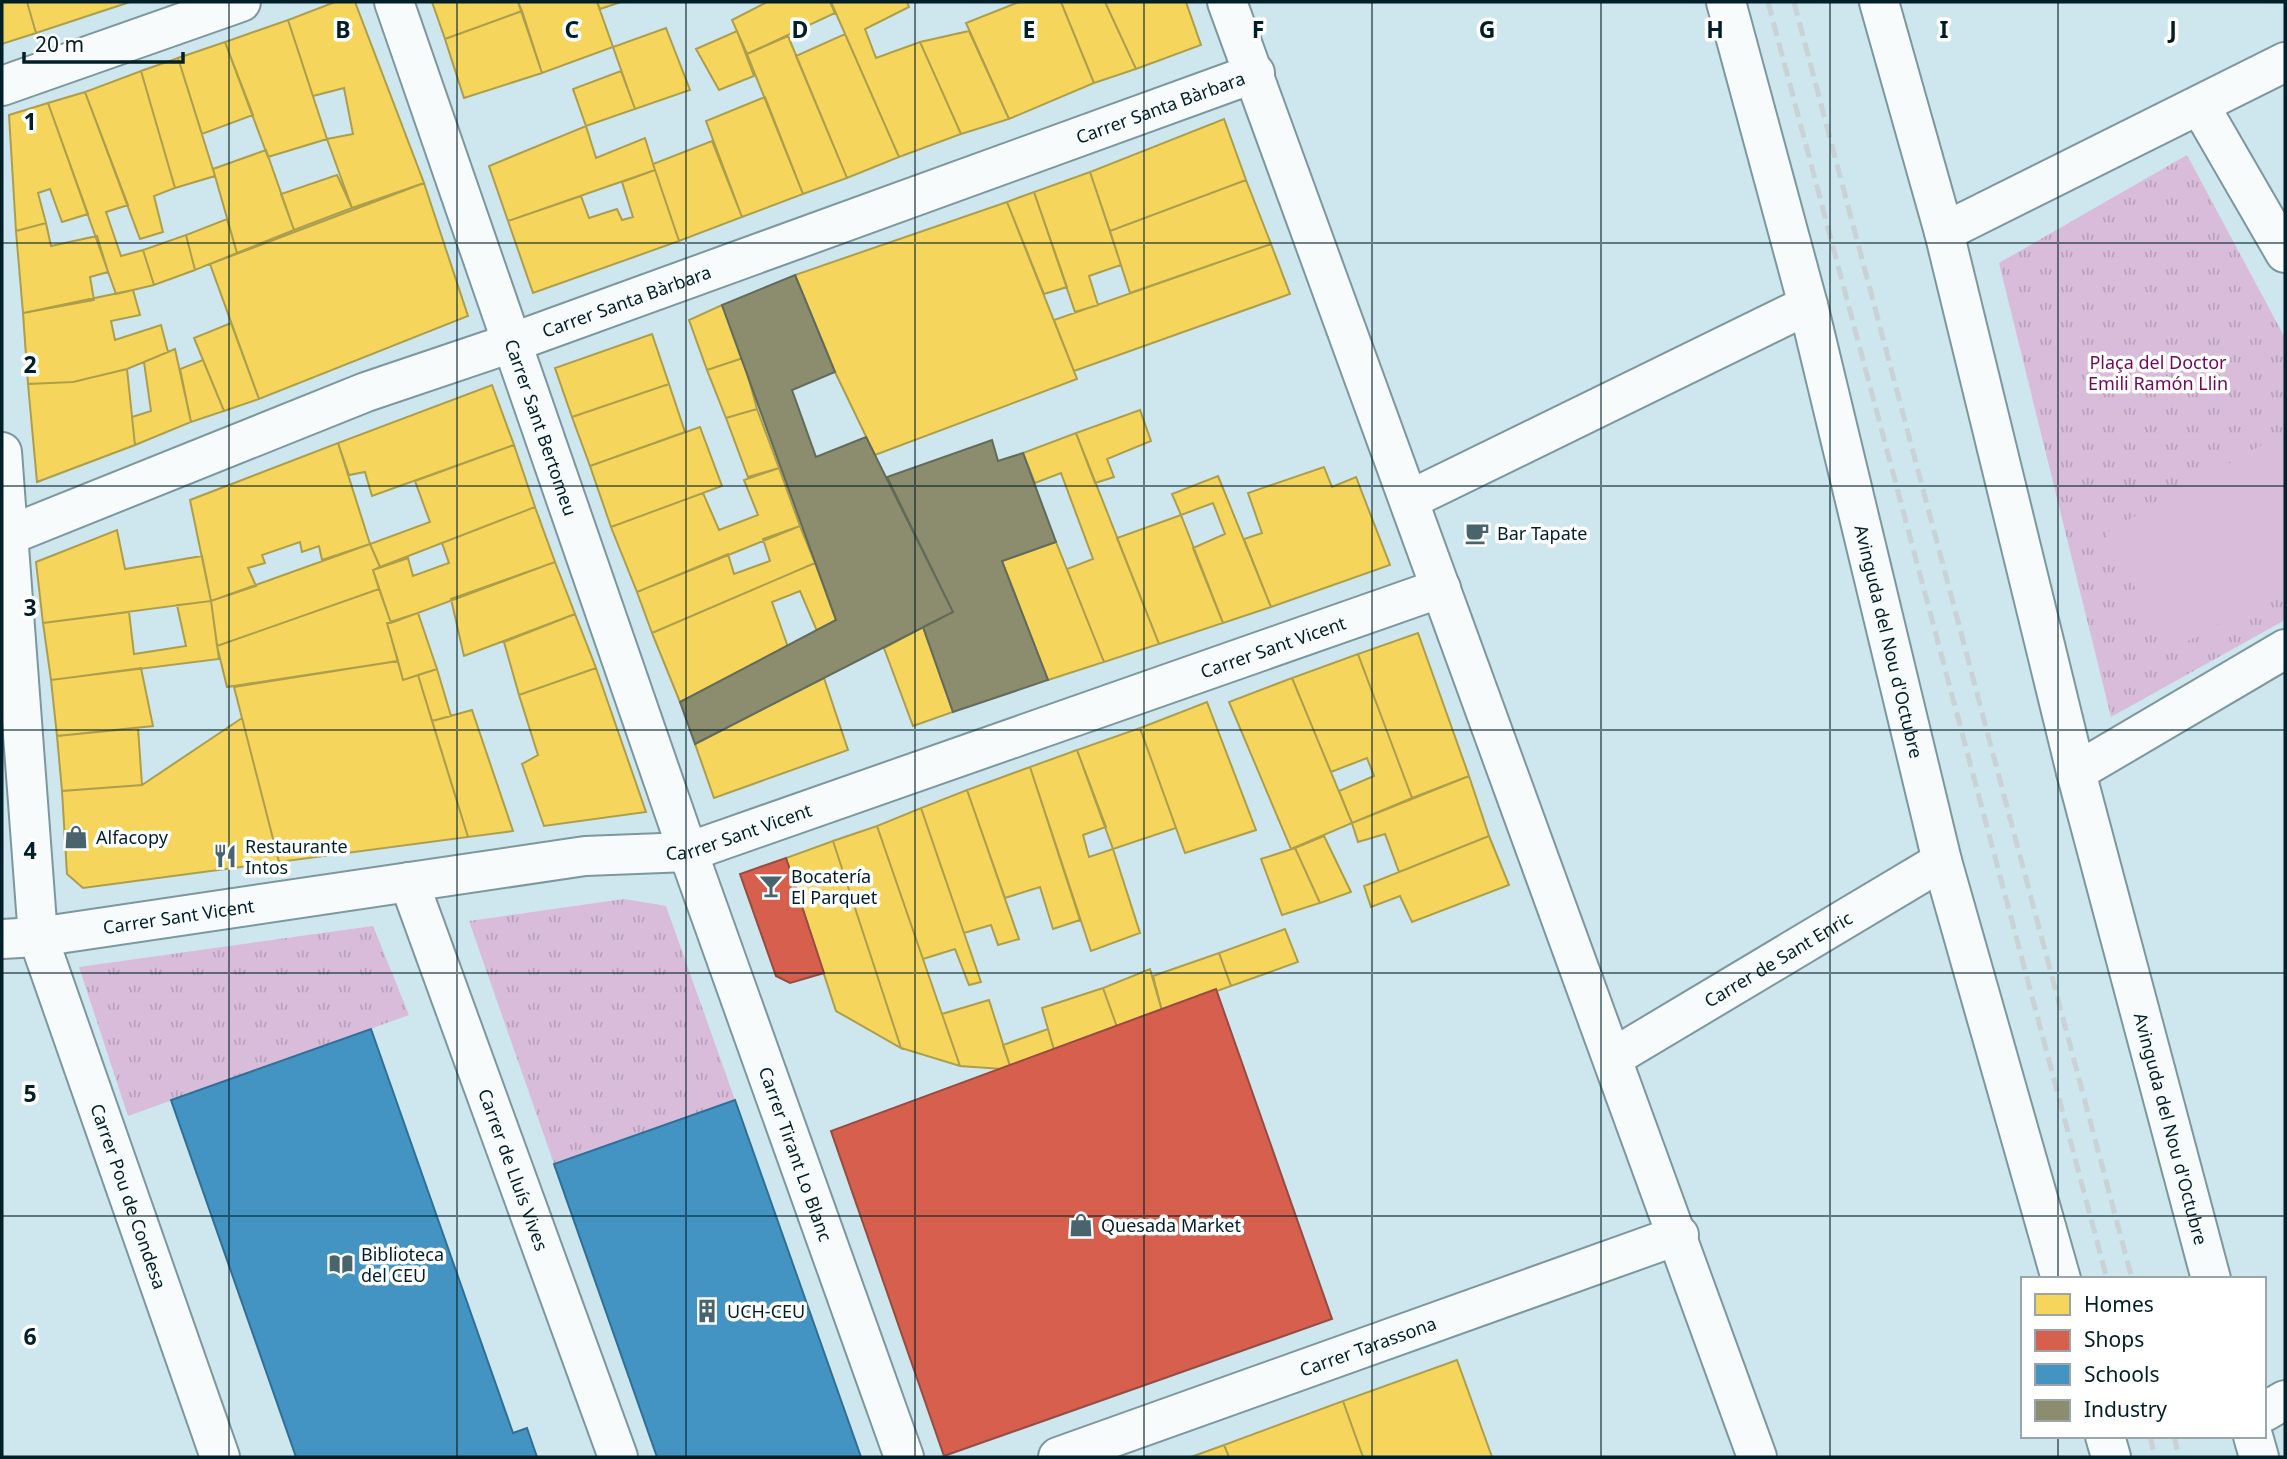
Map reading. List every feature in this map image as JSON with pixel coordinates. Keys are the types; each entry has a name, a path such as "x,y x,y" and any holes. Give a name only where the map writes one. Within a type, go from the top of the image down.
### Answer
{"street":[{"path":"2,86 241,2"},
{"name":"Carrer Sant Bertomeu","path":"394,2 688,852"},
{"path":"1227,2 1679,1235 1757,1457"},
{"name":"Avinguda del Nou d'Octubre","path":"1726,2 1808,305 1942,861 2060,1277"},
{"name":"Avinguda del Nou d'Octubre","path":"1879,2 1944,232 2076,772 2210,1277"},
{"path":"1944,232 2285,62"},
{"name":"Carrer Santa Bàrbara","path":"5,537 366,392 511,343 1255,73"},
{"path":"2200,106 2285,253"},
{"path":"1409,500 1808,305"},
{"name":"Carrer Pou de Condesa","path":"2,452 20,938 220,1457"},
{"name":"Carrer Sant Vicent","path":"20,938 585,856 688,852 1441,588"},
{"path":"2076,772 2285,649"},
{"name":"Carrer Tirant Lo Blanc","path":"688,852 904,1457"},
{"name":"Carrer de Sant Enric","path":"1614,1057 1942,861"},
{"name":"Carrer de Lluís Vives","path":"409,883 618,1457"},
{"name":"Carrer Tarassona","path":"1058,1457 1679,1235"},
{"path":"2266,1411 2285,1400"},
{"path":"2106,1438 2111,1457"},
{"path":"2254,1438 2259,1457"}],"green space":[{"name":"Plaça del Doctor Emili Ramón Llin","path":"2187,155 2285,338 2285,620 2111,717 1999,263"},
{"path":"2285,432 2285,587 2170,651 2105,533"},
{"path":"624,899 666,906 735,1100 554,1164 469,921"},
{"path":"373,926 409,1015 128,1116 79,967"}],"building: Homes":[{"path":"2,2 27,2 36,33 2,44"},
{"path":"27,2 130,2 36,33"},
{"path":"335,2 355,2 424,183 352,208 327,139 353,134 344,88 313,96 288,20"},
{"path":"432,2 518,2 522,11 445,39"},
{"path":"518,2 597,2 613,47 542,73"},
{"path":"597,2 621,2 600,9"},
{"path":"767,2 830,2 835,13 747,54 732,20"},
{"path":"831,2 907,2 909,7 865,29 876,58 920,42 961,134 899,157"},
{"path":"1019,2 1061,2 1094,83 1009,119 966,23"},
{"path":"1061,2 1105,2 1136,69 1094,83"},
{"path":"1105,2 1186,2 1201,45 1136,69"},
{"path":"522,11 542,73 464,98 445,39"},
{"path":"288,20 327,139 268,157 225,42"},
{"path":"666,28 690,90 635,109 613,47"},
{"path":"737,31 754,76 719,90 696,49"},
{"path":"969,31 1009,119 961,134 920,42"},
{"path":"845,34 899,157 847,178 796,56"},
{"path":"788,36 847,178 803,194 747,54"},
{"path":"225,42 253,115 202,134 178,58"},
{"path":"178,58 215,176 175,188 141,71"},
{"path":"141,71 175,188 154,196 163,232 140,239 85,92"},
{"path":"621,71 635,109 586,126 573,89"},
{"path":"85,92 128,205 106,212 121,256 143,250 154,285 116,294 48,103"},
{"path":"765,97 803,194 742,217 706,121"},
{"path":"48,103 88,214 62,222 50,189 38,193 46,223 16,231 9,115"},
{"path":"1224,119 1246,180 1110,231 1090,172"},
{"path":"586,126 596,158 645,138 655,170 508,221 489,166"},
{"path":"712,141 742,217 679,241 653,164"},
{"path":"266,150 294,230 237,253 213,169"},
{"path":"655,170 679,241 533,293 508,221 581,196 589,218 617,209 622,220 633,217 622,182"},
{"path":"1090,172 1121,265 1089,276 1098,305 1075,312 1034,192"},
{"path":"337,175 352,208 294,230 281,194"},
{"path":"1246,180 1271,244 1130,293 1110,231"},
{"path":"424,183 468,316 259,399 210,264"},
{"path":"1034,192 1067,287 1044,294 1007,202"},
{"path":"1007,202 1077,379 875,455 835,372 795,275"},
{"path":"227,219 237,253 195,270 186,235"},
{"path":"46,223 51,246 97,236 108,272 90,277 94,300 23,313 16,231"},
{"path":"186,235 195,270 154,285 143,250"},
{"path":"1271,244 1290,294 1074,371 1054,320"},
{"path":"133,290 140,315 111,321 115,340 161,325 168,352 127,369 73,382 28,384 23,313"},
{"path":"722,305 743,358 707,370 689,320"},
{"path":"231,323 259,399 224,411 194,338"},
{"path":"652,334 669,384 572,417 555,368"},
{"path":"175,349 191,422 135,445 132,417 151,411 144,362"},
{"path":"743,358 757,409 726,418 707,370"},
{"path":"203,360 224,411 191,422 180,369"},
{"path":"127,369 135,445 37,482 28,384 73,382"},
{"path":"669,384 685,432 590,466 572,417"},
{"path":"492,385 514,445 372,496 365,472 349,475 338,443"},
{"path":"757,409 779,468 748,477 726,418"},
{"path":"1140,410 1151,441 1107,459 1114,477 1095,483 1076,433"},
{"path":"700,427 722,486 611,527 590,466"},
{"path":"1076,433 1159,644 1104,662 1067,569 1093,559 1061,473 1035,483 1023,453"},
{"path":"338,443 370,544 322,560 319,546 302,552 300,542 262,555 265,563 248,568 256,586 211,601 190,500"},
{"path":"514,445 535,507 380,567 370,544 430,522 415,481"},
{"path":"1324,467 1332,487 1356,477 1390,565 1271,607 1244,539 1262,533 1248,493"},
{"path":"779,468 800,526 637,592 611,527 703,493 719,530 758,515 744,480"},
{"path":"1218,476 1271,607 1223,623 1193,548 1225,534 1213,503 1181,515 1172,494"},
{"path":"535,507 555,562 391,623 373,570 408,558 413,576 449,563 442,543"},
{"path":"1181,515 1223,623 1159,644 1117,538"},
{"path":"800,526 815,563 652,633 637,592 728,554 734,574 770,561 763,539"},
{"path":"117,530 125,569 202,556 211,601 43,623 36,562"},
{"path":"1056,542 1104,662 1048,680 1002,561"},
{"path":"370,544 380,567 373,570 379,589 217,646 211,601"},
{"path":"555,562 575,614 464,656 451,599"},
{"path":"815,563 836,620 817,631 800,591 772,602 788,647 680,702 652,633"},
{"path":"379,589 391,623 387,623 398,661 227,687 217,646"},
{"path":"211,601 219,659 51,680 43,623 129,612 134,654 186,646 177,605"},
{"path":"418,613 437,669 403,680 387,623"},
{"path":"575,614 596,668 519,695 504,642"},
{"path":"923,627 953,712 913,726 884,648"},
{"path":"1418,633 1469,776 1412,798 1358,654"},
{"path":"1358,654 1412,798 1352,823 1339,791 1374,776 1367,758 1331,772 1292,678"},
{"path":"398,661 403,680 418,675 468,837 279,862 234,687"},
{"path":"141,668 153,726 57,736 51,680"},
{"path":"596,668 646,812 544,826 522,764 538,755 519,695"},
{"path":"437,669 451,716 432,721 418,675"},
{"path":"824,678 848,750 714,798 695,744"},
{"path":"1292,678 1352,823 1291,849 1229,702"},
{"path":"1207,702 1256,830 1185,853 1140,728"},
{"path":"472,710 513,831 468,837 432,721"},
{"path":"242,718 279,862 83,888 67,874 62,791 142,785"},
{"path":"138,728 142,785 62,791 57,736"},
{"path":"1140,728 1176,828 1113,849 1077,750"},
{"path":"1077,750 1106,827 1083,835 1089,857 1113,849 1140,933 1091,951 1030,767"},
{"path":"1030,767 1080,920 1053,929 1040,887 1005,898 967,790"},
{"path":"1469,776 1489,836 1399,872 1385,834 1358,842 1352,823"},
{"path":"967,790 1019,939 998,945 991,925 964,933 921,808"},
{"path":"921,808 981,982 969,985 955,949 923,959 877,826"},
{"path":"877,826 960,1066 901,1048 833,841"},
{"path":"1324,836 1351,892 1320,903 1295,848"},
{"path":"1489,836 1509,885 1412,922 1400,896 1371,907 1364,886"},
{"path":"833,841 901,1048 836,1011 786,858"},
{"path":"1295,848 1320,903 1282,915 1261,859"},
{"path":"1285,929 1298,962 1231,986 1219,953"},
{"path":"1219,953 1231,986 1162,1011 1153,976"},
{"path":"1150,969 1162,1011 1117,1027 1103,988"},
{"path":"1103,988 1117,1027 1054,1050 1042,1008"},
{"path":"989,1000 1010,1066 1002,1069 960,1066 942,1014"},
{"path":"1048,1029 1054,1050 1010,1066 1003,1045"},
{"path":"1457,1360 1492,1457 1363,1457 1343,1401"},
{"path":"1343,1401 1363,1457 1229,1457 1224,1445"},
{"path":"1224,1445 1229,1457 1191,1457"}],"building: Shops":[{"path":"786,858 824,973 790,983 776,976 740,874"},
{"name":"Quesada Market","path":"1216,989 1332,1319 944,1456 831,1131"}],"building: Schools":[{"name":"Biblioteca del CEU","path":"371,1029 513,1433 527,1428 537,1457 296,1457 171,1100"},
{"name":"UCH-CEU","path":"735,1100 861,1457 657,1457 554,1164"}],"building: Industry":[{"path":"795,275 835,372 792,390 816,457 866,437 953,612 695,744 680,702 836,620 722,305"},
{"path":"992,440 998,461 1023,453 1056,542 1002,561 1048,680 953,712 923,627 953,612 887,477"}],"railway":[{"path":"1768,2 2106,1277"},
{"path":"1794,2 2131,1277"},
{"path":"2150,1438 2155,1457"},
{"path":"2174,1438 2179,1457"}],"place":[{"name":"Bar Tapate","path":"1477,533"},
{"name":"Alfacopy","path":"76,837"},
{"name":"Restaurante Intos","path":"225,856"},
{"name":"Bocatería El Parquet","path":"771,886"},
{"name":"Quesada Market","path":"1081,1225"},
{"name":"Biblioteca del CEU","path":"341,1264"},
{"name":"UCH-CEU","path":"707,1311"}]}
